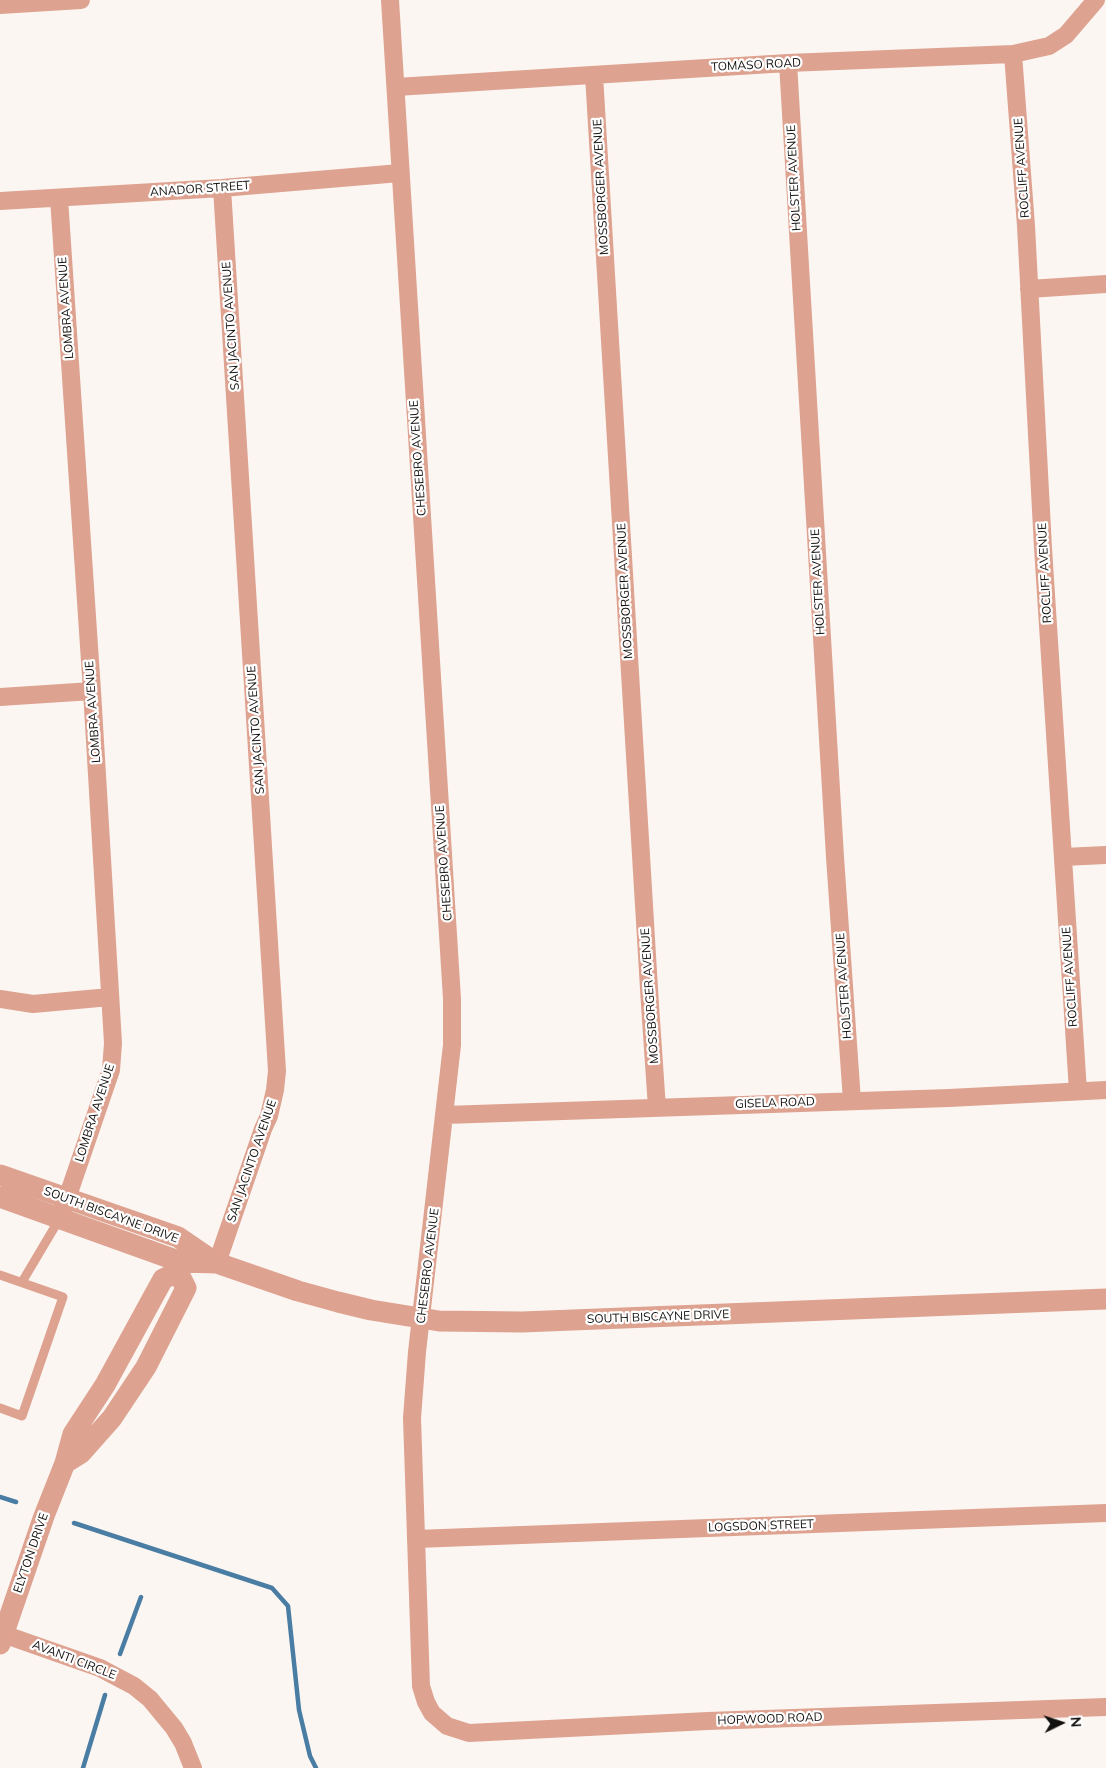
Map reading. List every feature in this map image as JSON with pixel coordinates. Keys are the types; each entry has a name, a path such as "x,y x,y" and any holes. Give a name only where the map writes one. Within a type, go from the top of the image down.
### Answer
{"street":[{"path":"0,5 81,0"},
{"name":"CHESEBRO AVENUE","path":"390,0 452,999 452,1045 421,1319 412,1418 421,1686 426,1702 438,1719"},
{"name":"TOMASO ROAD","path":"396,87 788,63 1013,54 1049,46 1066,35 1096,0"},
{"name":"ROCLIFF AVENUE","path":"1013,54 1078,1091"},
{"name":"HOLSTER AVENUE","path":"788,63 834,837 852,1100"},
{"name":"MOSSBORGER AVENUE","path":"594,75 657,1108"},
{"name":"ANADOR STREET","path":"0,201 222,188 400,173"},
{"name":"SAN JACINTO AVENUE","path":"217,1264 268,1116 275,1090 277,1071 222,188"},
{"name":"LOMBRA AVENUE","path":"59,198 113,1043 111,1070 63,1208"},
{"path":"1029,289 1106,284"},
{"path":"0,697 92,692"},
{"path":"1063,857 1106,855"},
{"path":"0,999 33,1004 110,997"},
{"name":"GISELA ROAD","path":"444,1115 1106,1090"},
{"name":"SOUTH BISCAYNE DRIVE","path":"0,1175 134,1246 182,1259 217,1264 338,1302 421,1319 458,1322 531,1322 1106,1299"},
{"name":"SOUTH BISCAYNE DRIVE","path":"0,1197 63,1208"},
{"name":"ELYTON DRIVE","path":"1,1637 65,1463 73,1434 105,1385 163,1279 182,1259"},
{"name":"LOGSDON STREET","path":"416,1539 1106,1513"},
{"name":"AVANTI CIRCLE","path":"1,1637 100,1668 134,1686 150,1699 174,1728 183,1743 193,1768"},
{"name":"HOPWOOD ROAD","path":"438,1719 447,1726 469,1733 1106,1707"}],"lane":[{"path":"22,1282 63,1208"},
{"path":"0,1275 64,1297 22,1416 0,1408"}],"waterway":[{"path":"0,1497 16,1502"},
{"path":"74,1523 272,1588 288,1606 299,1710 310,1756 316,1768"},
{"path":"120,1654 141,1597"},
{"path":"83,1768 105,1695"}]}
